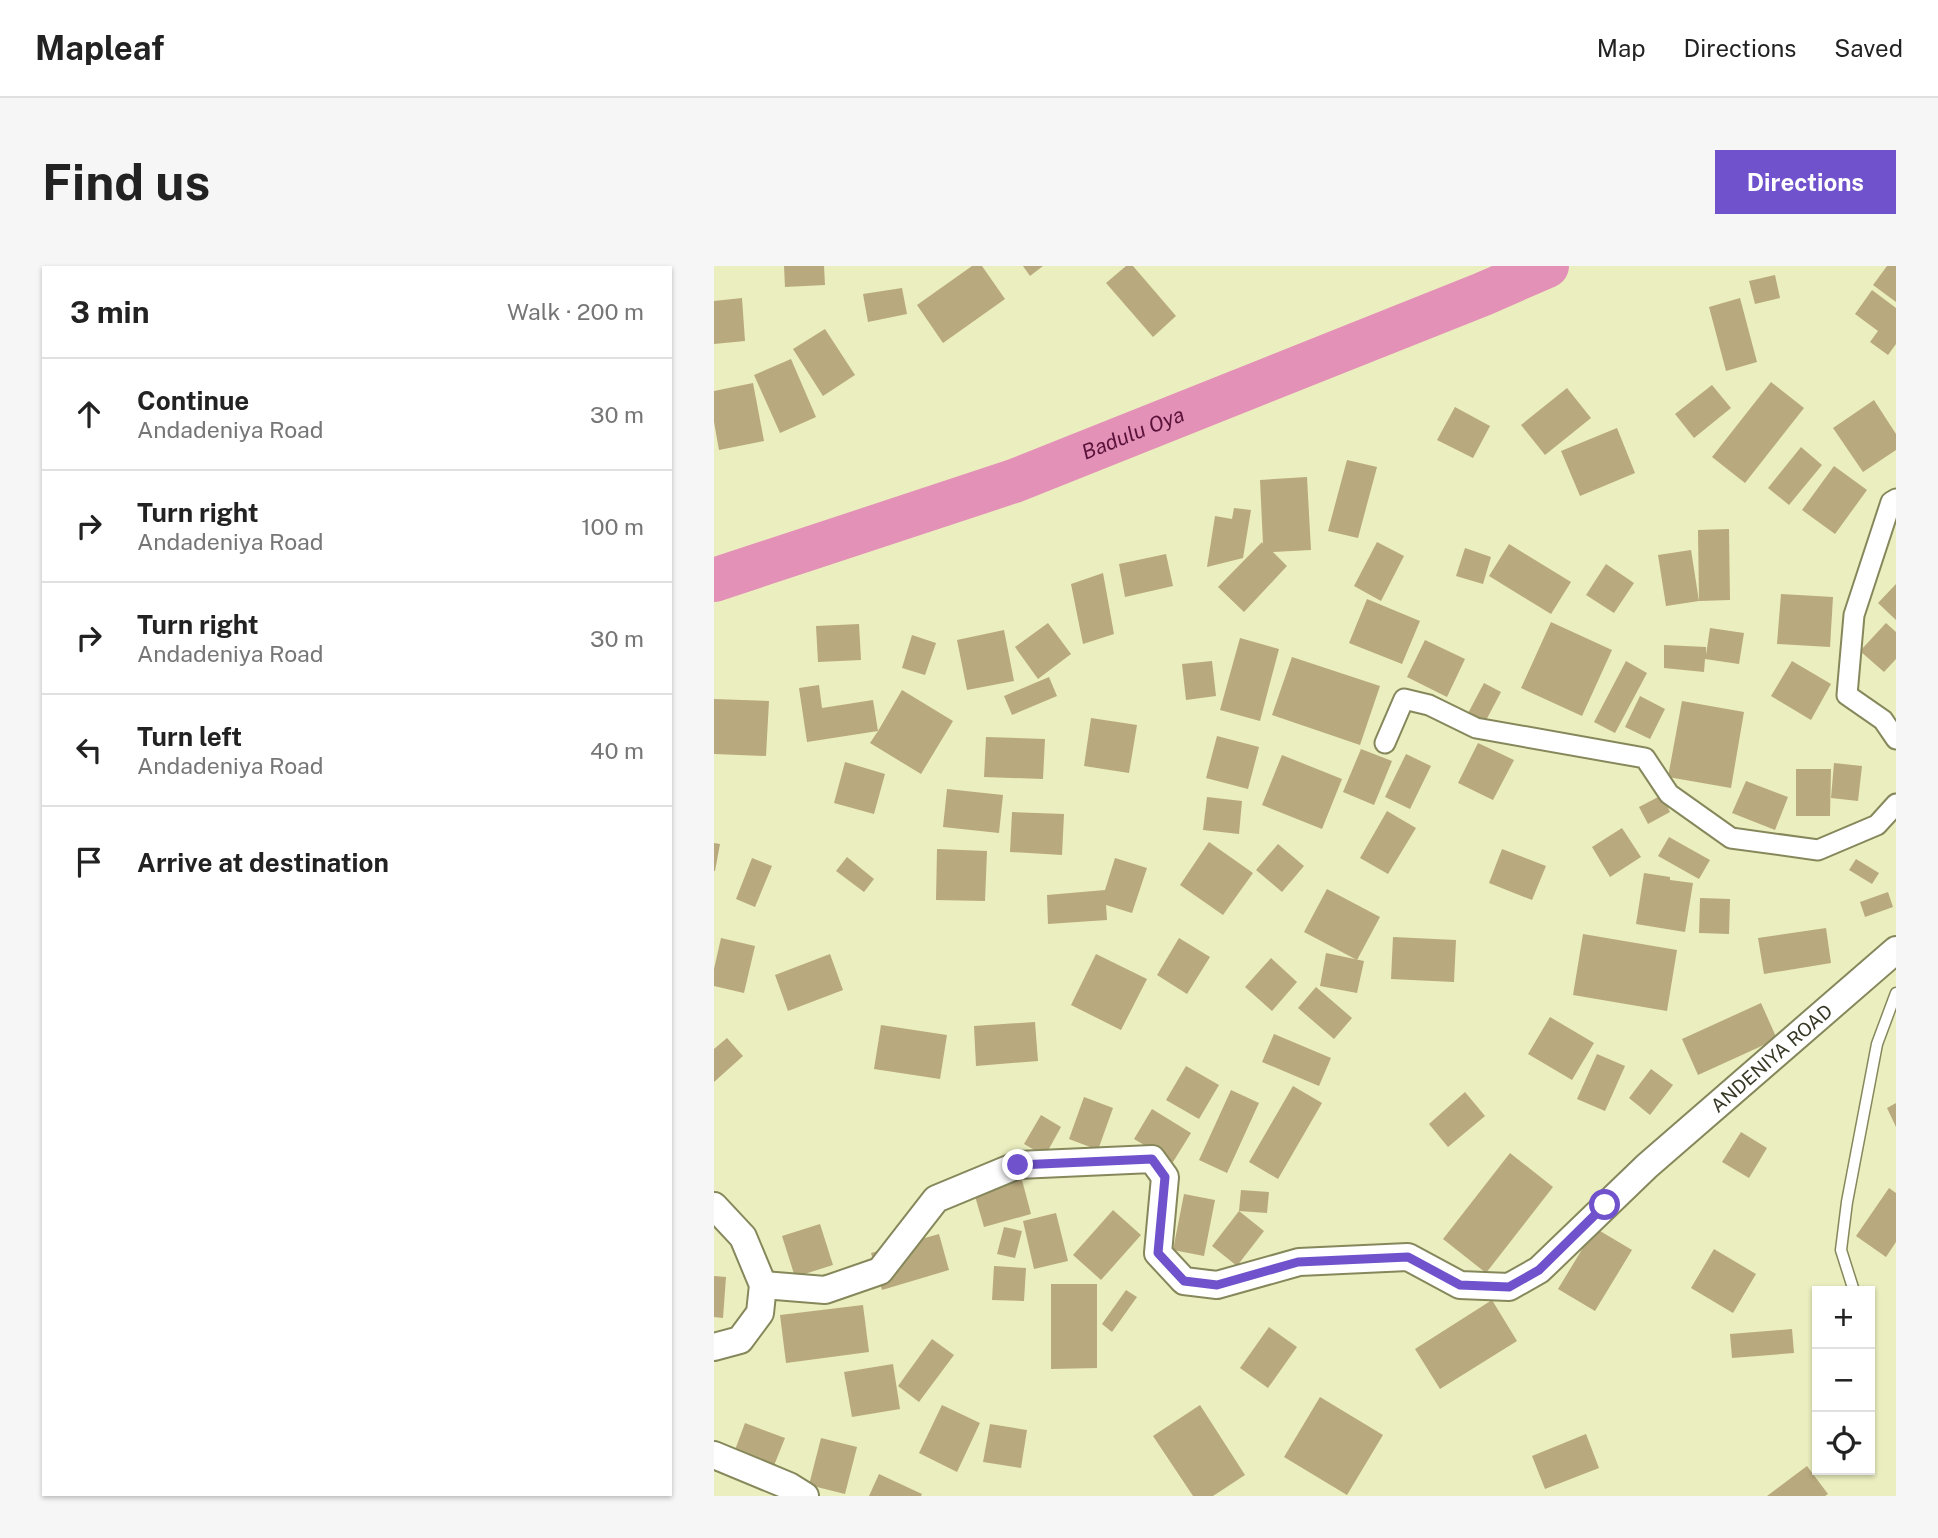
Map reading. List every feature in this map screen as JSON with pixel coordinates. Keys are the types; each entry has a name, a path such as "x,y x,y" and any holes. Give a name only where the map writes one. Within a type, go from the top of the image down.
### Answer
{"street":[{"path":"1896,499 1891,502 1854,615 1847,695 1882,720 1896,739"},
{"path":"1385,743 1404,699 1429,705 1476,728 1644,758 1669,794 1731,838 1818,850 1877,824 1896,804"},
{"name":"ANDENIYA ROAD","path":"763,1285 825,1290 880,1271 936,1199 1018,1165 1152,1159 1165,1177 1158,1253 1184,1281 1217,1285 1298,1262 1408,1257 1460,1285 1509,1287 1539,1270 1647,1166 1896,950"},
{"path":"714,1206 743,1237 763,1285 760,1313 740,1340 714,1347"},
{"path":"714,1455 789,1486 805,1496"}],"lane":[{"path":"1852,1286 1841,1250 1846,1214 1877,1044 1896,993"}],"building":[{"path":"784,266 824,266 825,285 785,287"},
{"path":"972,266 982,266 1005,299 943,343 917,305"},
{"path":"1023,266 1043,266 1030,276"},
{"path":"1126,266 1133,266 1176,316 1153,337 1106,283"},
{"path":"1887,266 1896,266 1896,302 1873,285"},
{"path":"1775,275 1780,298 1755,304 1749,281"},
{"path":"902,288 907,314 868,322 863,294"},
{"path":"1872,290 1896,308 1896,344 1888,355 1870,342 1878,331 1855,314"},
{"path":"742,298 745,341 714,344 714,301"},
{"path":"1740,298 1757,362 1726,371 1709,307"},
{"path":"825,329 855,375 823,396 793,349"},
{"path":"791,359 816,417 780,433 754,375"},
{"path":"1771,382 1804,408 1745,483 1712,457"},
{"path":"753,383 764,441 719,450 714,422 714,391"},
{"path":"1712,385 1731,408 1694,438 1675,414"},
{"path":"1567,388 1591,418 1545,455 1521,425"},
{"path":"1874,400 1896,434 1896,450 1863,472 1833,428"},
{"path":"1455,407 1490,426 1473,458 1437,440"},
{"path":"1617,428 1635,473 1580,496 1561,451"},
{"path":"1801,447 1822,465 1789,505 1768,488"},
{"path":"1347,460 1377,467 1358,538 1328,531"},
{"path":"1834,466 1867,490 1835,534 1802,510"},
{"path":"1307,477 1311,550 1273,552 1287,566 1244,612 1218,587 1262,542 1263,544 1260,480"},
{"path":"1234,508 1251,510 1243,558 1207,567 1215,516 1232,519"},
{"path":"1729,529 1730,600 1699,601 1698,530"},
{"path":"1377,542 1404,556 1381,601 1354,586"},
{"path":"1509,544 1571,582 1551,614 1489,576"},
{"path":"1465,548 1491,557 1483,584 1456,576"},
{"path":"1691,550 1699,601 1666,606 1658,555"},
{"path":"1166,554 1173,586 1125,597 1119,564"},
{"path":"1606,564 1634,583 1614,613 1586,595"},
{"path":"1103,573 1114,634 1083,644 1071,584"},
{"path":"1896,584 1896,620 1878,603"},
{"path":"1781,594 1833,597 1830,647 1777,644"},
{"path":"1367,599 1420,621 1402,664 1349,643"},
{"path":"1551,622 1612,650 1582,716 1521,688"},
{"path":"1048,623 1071,654 1038,679 1015,647"},
{"path":"1886,623 1896,632 1896,659 1884,672 1860,651"},
{"path":"859,624 861,660 818,662 816,626"},
{"path":"1710,628 1744,633 1739,664 1705,659 1704,672 1664,668 1664,645 1706,647 1706,655"},
{"path":"1004,630 1014,681 967,690 957,640"},
{"path":"912,635 936,643 925,675 902,668"},
{"path":"1240,638 1279,649 1260,721 1220,710"},
{"path":"1425,640 1465,659 1447,697 1407,677"},
{"path":"1292,657 1380,686 1360,745 1272,715"},
{"path":"1212,661 1216,696 1186,700 1182,664"},
{"path":"1626,661 1647,673 1615,733 1594,722"},
{"path":"1792,661 1831,684 1811,720 1771,696"},
{"path":"1049,677 1057,696 1012,715 1004,696"},
{"path":"1484,683 1501,692 1483,726 1466,717"},
{"path":"819,685 822,708 873,700 878,731 807,742 799,688"},
{"path":"902,690 953,721 921,774 870,743"},
{"path":"1640,696 1665,709 1650,739 1625,727"},
{"path":"714,699 769,701 766,756 714,754"},
{"path":"1682,701 1744,712 1731,788 1668,777"},
{"path":"1091,718 1137,725 1129,773 1084,766"},
{"path":"1217,736 1259,747 1248,789 1206,778"},
{"path":"986,737 1045,739 1043,779 984,777"},
{"path":"1478,743 1514,760 1493,800 1458,783"},
{"path":"1361,749 1392,761 1374,805 1343,792"},
{"path":"1406,754 1431,766 1410,809 1385,797"},
{"path":"1282,755 1342,779 1322,829 1262,805"},
{"path":"845,762 885,774 874,814 834,803"},
{"path":"1834,763 1862,766 1858,801 1831,798"},
{"path":"1796,769 1831,769 1830,816 1796,816"},
{"path":"1746,781 1788,797 1775,830 1732,813"},
{"path":"947,789 1003,795 999,833 943,827"},
{"path":"1662,795 1670,812 1648,824 1639,807"},
{"path":"1207,797 1242,801 1239,834 1203,830"},
{"path":"1387,811 1416,828 1388,874 1360,858"},
{"path":"1012,812 1064,814 1062,855 1010,852"},
{"path":"1622,828 1641,857 1610,877 1592,847"},
{"path":"1669,837 1710,860 1699,879 1658,856"},
{"path":"1209,842 1253,873 1223,915 1180,885"},
{"path":"714,843 720,844 715,871 714,871"},
{"path":"1278,844 1304,866 1282,892 1256,870"},
{"path":"937,849 987,851 985,901 936,900"},
{"path":"1502,849 1546,866 1532,900 1489,883"},
{"path":"847,857 874,879 864,892 836,871"},
{"path":"752,858 772,866 755,907 736,899"},
{"path":"1115,858 1147,868 1132,913 1106,905 1107,920 1048,924 1047,895 1105,890"},
{"path":"1856,859 1879,873 1872,884 1849,870"},
{"path":"1644,873 1693,883 1685,932 1636,924"},
{"path":"1327,889 1380,917 1357,960 1304,932"},
{"path":"1888,892 1893,907 1865,917 1860,902"},
{"path":"1700,898 1730,899 1729,934 1699,933"},
{"path":"1826,928 1831,963 1764,974 1758,938"},
{"path":"1583,934 1677,950 1667,1011 1573,995"},
{"path":"1393,937 1456,940 1454,982 1391,979"},
{"path":"721,938 755,946 744,993 714,986 714,969"},
{"path":"1179,938 1210,957 1187,994 1157,975"},
{"path":"1326,953 1364,961 1357,993 1320,986"},
{"path":"830,954 843,990 788,1011 775,975"},
{"path":"1096,954 1147,979 1121,1030 1071,1005"},
{"path":"1271,958 1297,982 1272,1011 1245,987"},
{"path":"1316,987 1352,1018 1334,1039 1298,1008"},
{"path":"1761,1003 1777,1039 1698,1075 1682,1039"},
{"path":"1550,1017 1594,1043 1572,1080 1528,1054"},
{"path":"1035,1022 1038,1061 976,1066 974,1026"},
{"path":"881,1025 947,1035 940,1079 874,1069"},
{"path":"1274,1034 1331,1058 1319,1086 1262,1062"},
{"path":"727,1038 743,1056 714,1082 714,1049"},
{"path":"1597,1054 1625,1066 1605,1111 1577,1099"},
{"path":"1186,1066 1219,1085 1199,1119 1166,1100"},
{"path":"1651,1069 1673,1085 1650,1115 1629,1098"},
{"path":"1293,1086 1322,1103 1278,1179 1249,1162"},
{"path":"1231,1090 1259,1103 1227,1173 1199,1160"},
{"path":"1465,1092 1485,1116 1448,1147 1429,1124"},
{"path":"1084,1097 1113,1108 1098,1150 1069,1139"},
{"path":"1896,1103 1896,1127 1887,1108"},
{"path":"1152,1109 1191,1133 1173,1162 1134,1139"},
{"path":"1041,1115 1061,1127 1045,1156 1024,1144"},
{"path":"1741,1132 1767,1148 1749,1178 1722,1162"},
{"path":"1510,1153 1553,1187 1486,1273 1443,1239"},
{"path":"1018,1165 1031,1214 984,1227 970,1179"},
{"path":"1889,1188 1896,1193 1896,1242 1886,1257 1856,1236"},
{"path":"1241,1190 1269,1192 1267,1213 1239,1211"},
{"path":"1184,1194 1215,1200 1204,1256 1173,1250"},
{"path":"1113,1210 1141,1235 1101,1280 1073,1255"},
{"path":"1239,1211 1264,1231 1237,1266 1212,1246"},
{"path":"1056,1213 1068,1261 1034,1269 1023,1221"},
{"path":"820,1224 833,1265 795,1277 782,1236"},
{"path":"1004,1227 1022,1231 1015,1258 997,1254"},
{"path":"1595,1228 1632,1250 1595,1311 1558,1289"},
{"path":"939,1234 949,1270 882,1290 871,1253"},
{"path":"1714,1249 1756,1274 1733,1313 1691,1288"},
{"path":"994,1266 1026,1268 1024,1301 992,1300"},
{"path":"714,1276 726,1277 723,1318 714,1317"},
{"path":"1051,1284 1097,1284 1097,1368 1051,1369"},
{"path":"1126,1290 1137,1297 1112,1332 1102,1324"},
{"path":"1492,1300 1517,1341 1440,1389 1415,1349"},
{"path":"863,1305 869,1352 786,1363 780,1315"},
{"path":"1269,1327 1297,1347 1268,1388 1240,1368"},
{"path":"1792,1329 1794,1353 1732,1358 1730,1334"},
{"path":"932,1339 954,1355 919,1402 898,1386"},
{"path":"893,1364 900,1409 852,1417 844,1372"},
{"path":"1320,1397 1383,1435 1347,1495 1284,1457"},
{"path":"942,1405 980,1423 957,1472 919,1453"},
{"path":"1200,1405 1245,1475 1213,1496 1193,1496 1153,1436"},
{"path":"745,1423 785,1438 771,1473 732,1458"},
{"path":"990,1424 1027,1430 1021,1468 983,1462"},
{"path":"1586,1434 1599,1468 1545,1489 1532,1456"},
{"path":"821,1438 857,1447 845,1494 809,1485"},
{"path":"1807,1466 1828,1494 1825,1496 1767,1496"},
{"path":"879,1474 922,1494 869,1496"}],"waterway":[{"name":"Badulu Oya","path":"714,580 1014,481 1547,266"}],"route":[{"path":"1018,1165 1152,1159 1165,1177 1158,1253 1184,1281 1217,1285 1298,1262 1408,1257 1460,1285 1509,1287 1539,1270 1605,1205"}]}
